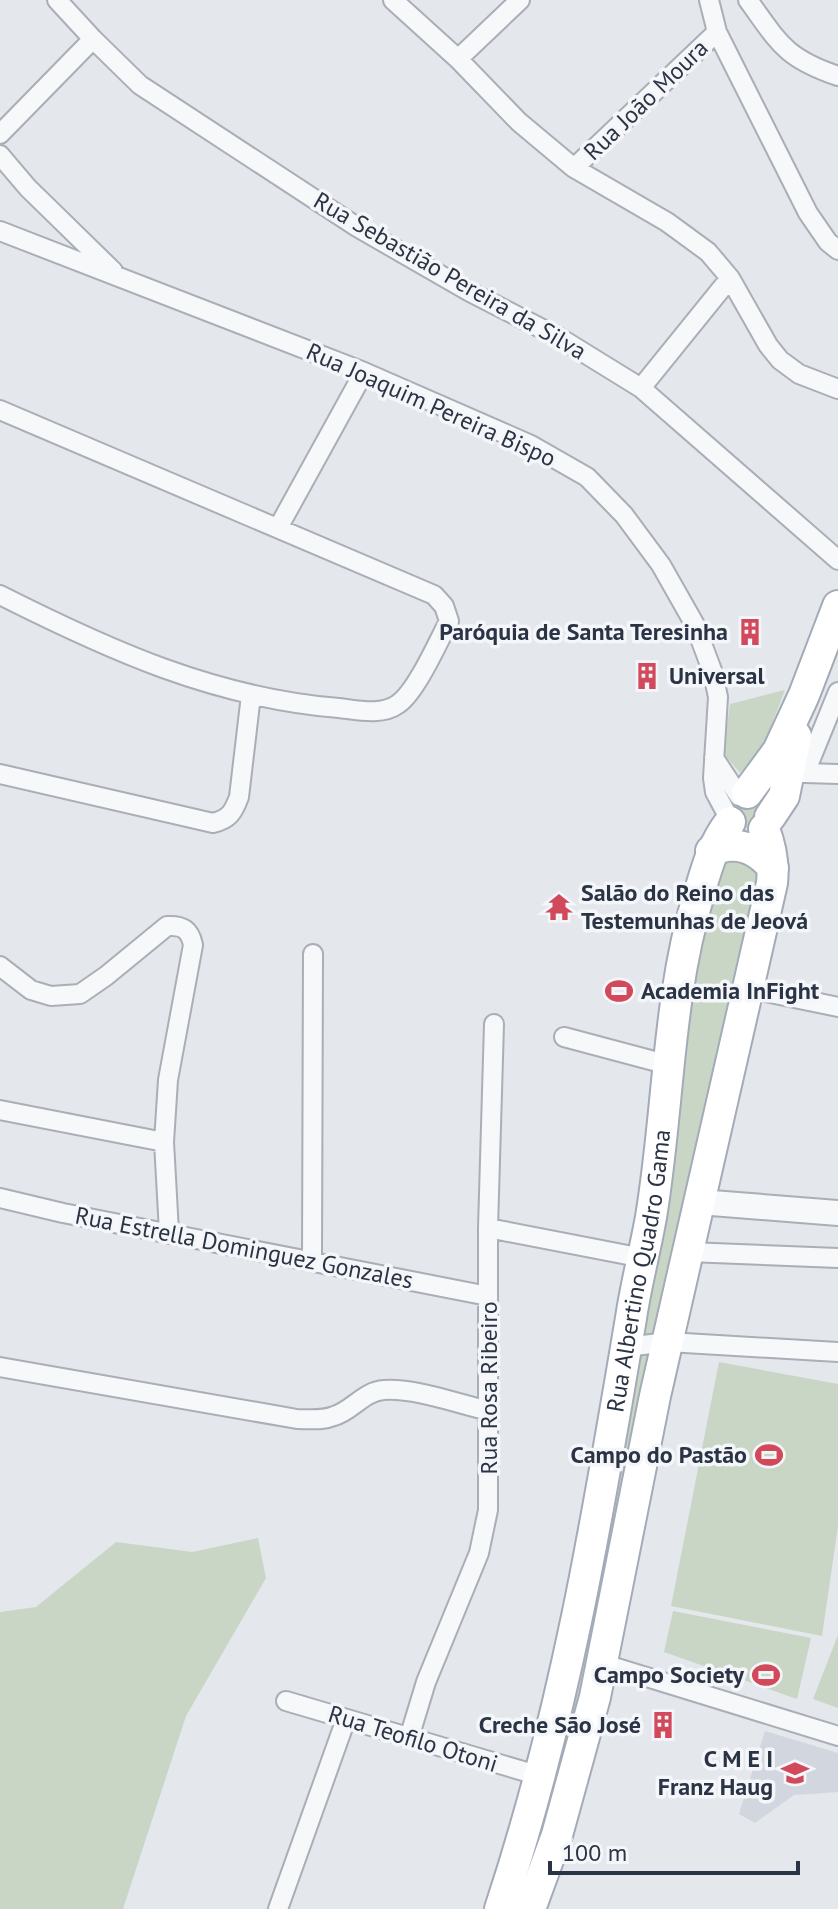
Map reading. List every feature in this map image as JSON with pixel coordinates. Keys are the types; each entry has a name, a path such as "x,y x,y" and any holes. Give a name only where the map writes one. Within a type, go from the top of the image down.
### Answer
{"main road":[{"path":"736,807 736,830 745,835 756,834 767,823 797,773 804,695 838,606"},
{"name":"Rua Albertino Quadro Gama","path":"530,1909 542,1830 540,1776 576,1626 604,1484 662,1136 687,931 711,851 736,807 774,759 804,695"},
{"name":"Rua Albertino Quadro Gama","path":"500,1909 582,1748 655,1396 773,868 767,823"},
{"path":"711,851 735,845 746,847 764,857 773,868"}],"street":[{"name":"Rua Sebastião Pereira da Silva","path":"57,0 140,85 357,227 470,292 560,338 641,388 838,560"},
{"path":"393,0 458,59 519,122 574,168 667,222 708,252 730,278 768,345 780,360 799,374 838,389"},
{"path":"458,59 520,0"},
{"path":"709,0 717,32 808,213 828,242 838,250"},
{"path":"748,0 784,49 811,67 838,76"},
{"name":"Rua João Moura","path":"574,168 717,32"},
{"path":"0,134 93,39"},
{"name":"Rua Joaquim Pereira Bispo","path":"0,155 28,188 118,276 364,372 531,445 587,477 624,515 661,565 700,637 718,697 714,758 736,807"},
{"path":"0,231 118,276"},
{"path":"641,388 730,278"},
{"path":"278,528 364,372"},
{"path":"0,410 434,595 444,606 449,621 410,692 397,705 379,712 251,695 158,667 88,639 0,595"},
{"path":"838,692 797,773 838,774"},
{"path":"0,774 213,823 226,820 234,811 239,797 251,695"},
{"path":"0,966 31,990 51,996 80,994 167,926 185,929 191,934 193,945 168,1080 164,1142 169,1232"},
{"path":"312,1260 313,954"},
{"path":"746,988 838,1007"},
{"name":"Rua Rosa Ribeiro","path":"409,1738 426,1682 479,1553 488,1510 488,1228 494,1024"},
{"path":"564,1037 669,1065"},
{"path":"0,1110 164,1142"},
{"name":"Rua Estrella Dominguez Gonzales","path":"0,1198 488,1296"},
{"path":"699,1202 838,1213"},
{"path":"488,1228 643,1258"},
{"path":"688,1252 838,1258"},
{"path":"626,1347 668,1342 838,1352"},
{"path":"0,1367 297,1419 318,1420 337,1416 361,1399 382,1390 407,1392 489,1411"},
{"path":"601,1663 838,1736"},
{"name":"Rua Teofilo Otoni","path":"286,1701 540,1776"},
{"path":"278,1909 346,1719"}],"shaded area":[{"name":"C M E I Franz Haug","path":"765,1731 838,1753 838,1792 794,1795 755,1823 739,1814"}],"green space":[{"path":"785,690 762,749 740,773 723,753 730,704"},
{"path":"743,803 756,803 762,809 750,829 741,826 737,810"},
{"path":"717,851 763,861 560,1820 536,1810"},
{"name":"Campo do Pastão","path":"719,1362 838,1384 838,1526 822,1636 671,1606"},
{"path":"258,1538 266,1578 186,1716 123,1909 0,1909 0,1612 36,1607 116,1542 192,1552"},
{"name":"Campo Society","path":"673,1611 811,1638 797,1699 664,1652"},
{"path":"838,1635 838,1708 813,1699"}],"place":[{"name":"Paróquia de Santa Teresinha","path":"750,632"},
{"name":"Universal","path":"647,676"},
{"name":"Salão do Reino das Testemunhas de Jeová","path":"559,907"},
{"name":"Academia InFight","path":"619,991"},
{"name":"Campo do Pastão","path":"769,1455"},
{"name":"Campo Society","path":"766,1675"},
{"name":"Creche São José","path":"663,1725"},
{"name":"C M E I Franz Haug","path":"795,1773"}]}
